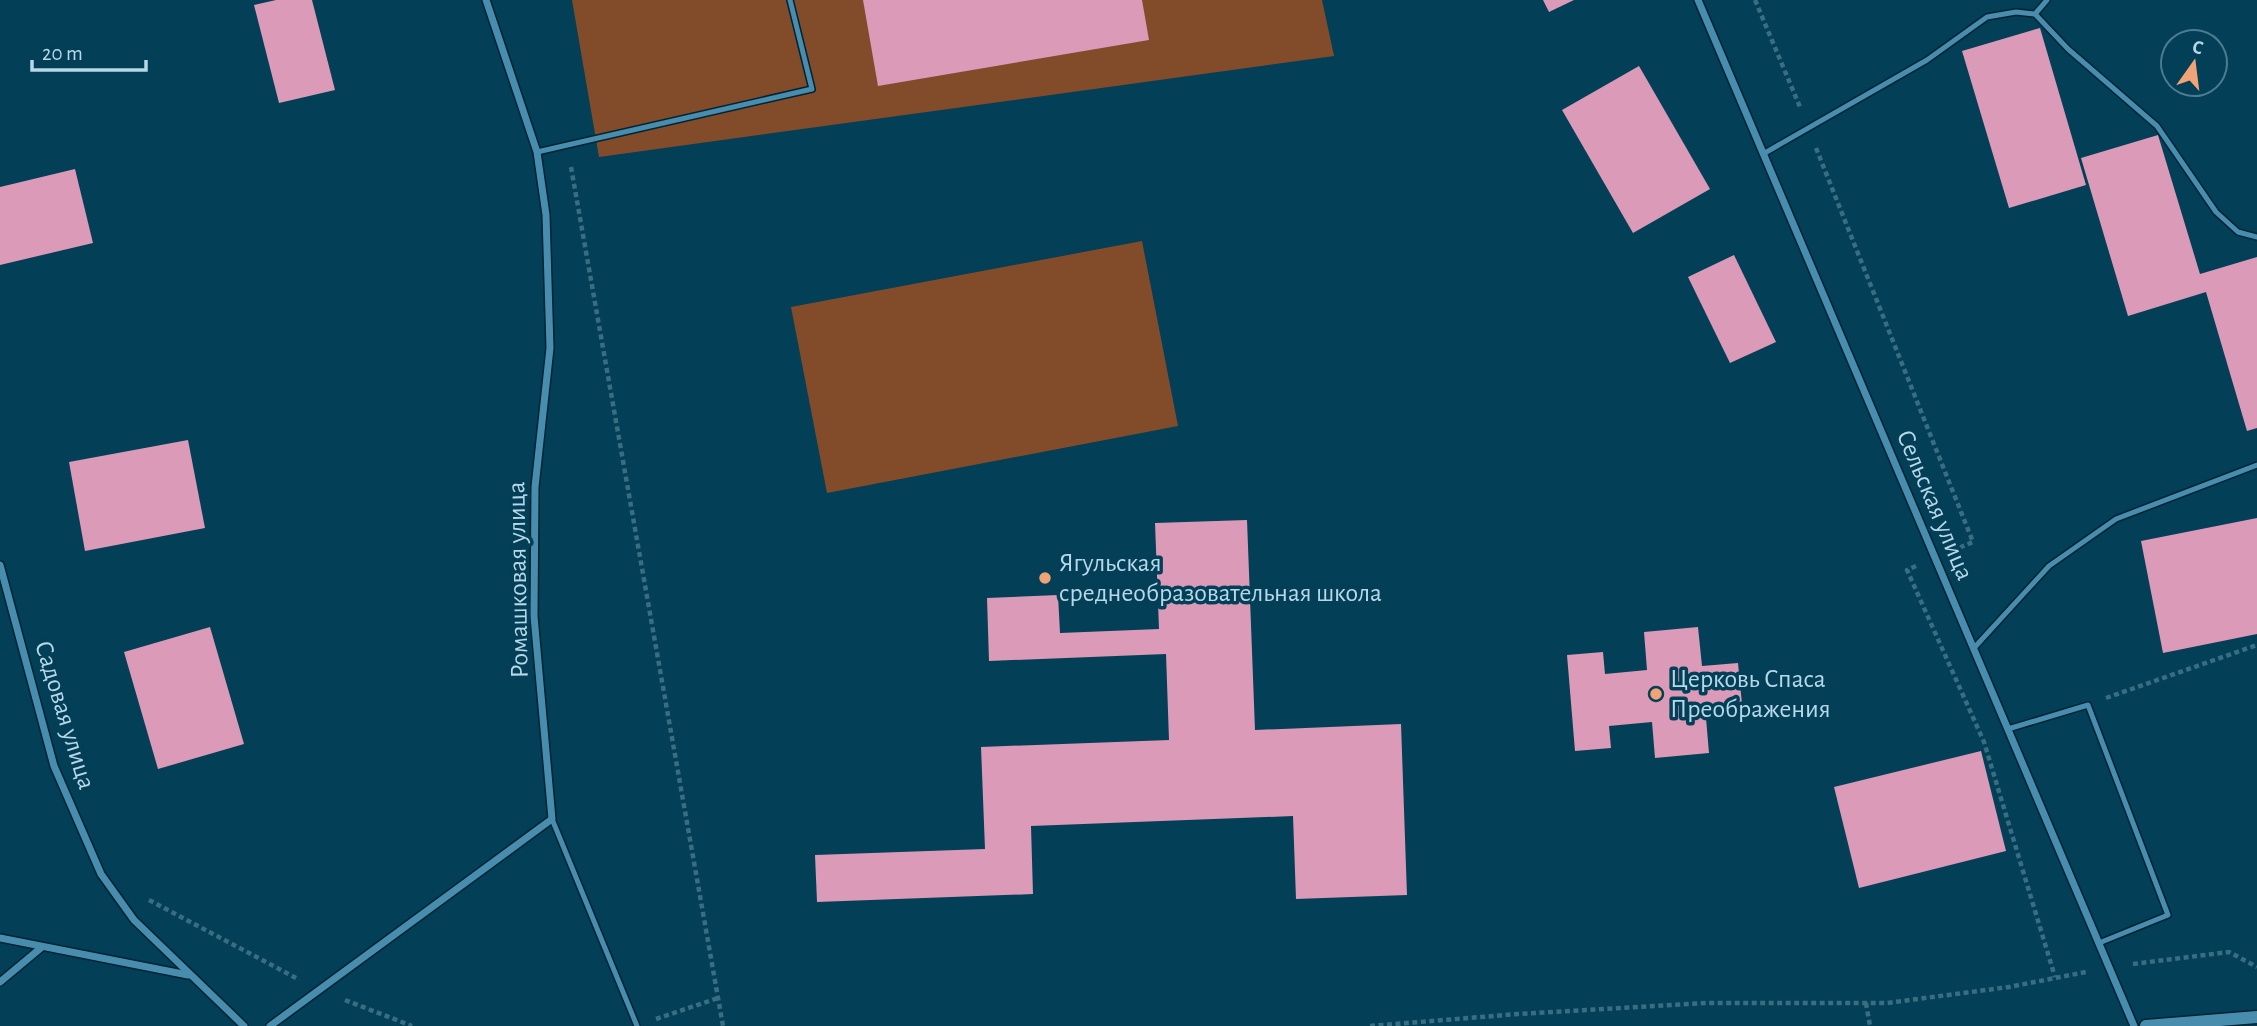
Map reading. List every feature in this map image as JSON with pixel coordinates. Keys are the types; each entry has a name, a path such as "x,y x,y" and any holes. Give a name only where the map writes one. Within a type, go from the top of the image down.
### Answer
{"street":[{"name":"Ромашковая улица","path":"486,0 537,152 546,215 550,348 535,486 534,616 552,819"},
{"name":"Сельская улица","path":"1698,0 2134,1026"},
{"name":"Садовая улица","path":"0,565 54,766 101,874 134,920 188,975 244,1026"},
{"path":"270,1026 552,819"},
{"path":"0,938 188,975"},
{"path":"0,982 43,947"},
{"path":"2146,1026 2257,1017"}],"lane":[{"path":"537,152 812,89 790,0"},
{"path":"2035,14 2047,0"},
{"path":"1763,154 1927,60 1987,16 2016,12 2035,14 2068,49 2157,126 2216,212 2238,232 2257,237"},
{"path":"1974,648 2049,566 2116,519 2257,465"},
{"path":"2008,729 2088,705 2168,915 2099,943"},
{"path":"552,819 637,1025"}],"path":[{"path":"567,146 723,1026"},
{"path":"2088,705 2257,645"},
{"path":"101,874 320,991 412,1026"},
{"path":"1370,1026 1706,1003 1887,1003 2009,987 2110,967 2229,952 2257,967"},
{"path":"637,1025 718,998"},
{"path":"1866,1003 1870,1026"}],"shaded area":[{"path":"572,0 1322,0 1334,56 599,157"},
{"path":"1142,241 1178,426 827,493 791,307"}],"building":[{"path":"276,0 312,0 335,90 279,103 254,5"},
{"path":"863,0 1142,0 1149,40 878,86"},
{"path":"1543,0 1574,0 1549,12"},
{"path":"2040,28 2086,185 2009,208 1962,51"},
{"path":"1639,66 1710,189 1633,233 1562,110"},
{"path":"2158,135 2200,274 2257,257 2257,428 2247,431 2206,292 2128,316 2081,158"},
{"path":"75,169 93,243 0,265 0,187"},
{"path":"1734,255 1776,342 1730,363 1688,277"},
{"path":"188,440 205,528 85,551 69,462"},
{"path":"2257,518 2257,634 2163,653 2141,541"},
{"path":"1247,520 1255,730 1401,724 1407,895 1296,899 1293,816 1031,826 1033,894 817,902 815,855 985,849 981,747 1169,740 1166,654 989,661 987,598 1058,595 1060,633 1159,629 1155,523"},
{"path":"210,627 244,744 158,769 124,652"},
{"name":"Церковь Спаса Преображения","path":"1698,627 1702,666 1738,663 1743,714 1706,718 1709,753 1655,758 1652,722 1609,726 1611,748 1575,751 1567,655 1603,652 1605,674 1647,670 1644,632"},
{"path":"1981,751 2006,851 1859,888 1834,787"}],"place":[{"name":"Ягульская среднеобразовательная школа","path":"1045,578"},
{"name":"Церковь Спаса Преображения","path":"1656,694"}]}
